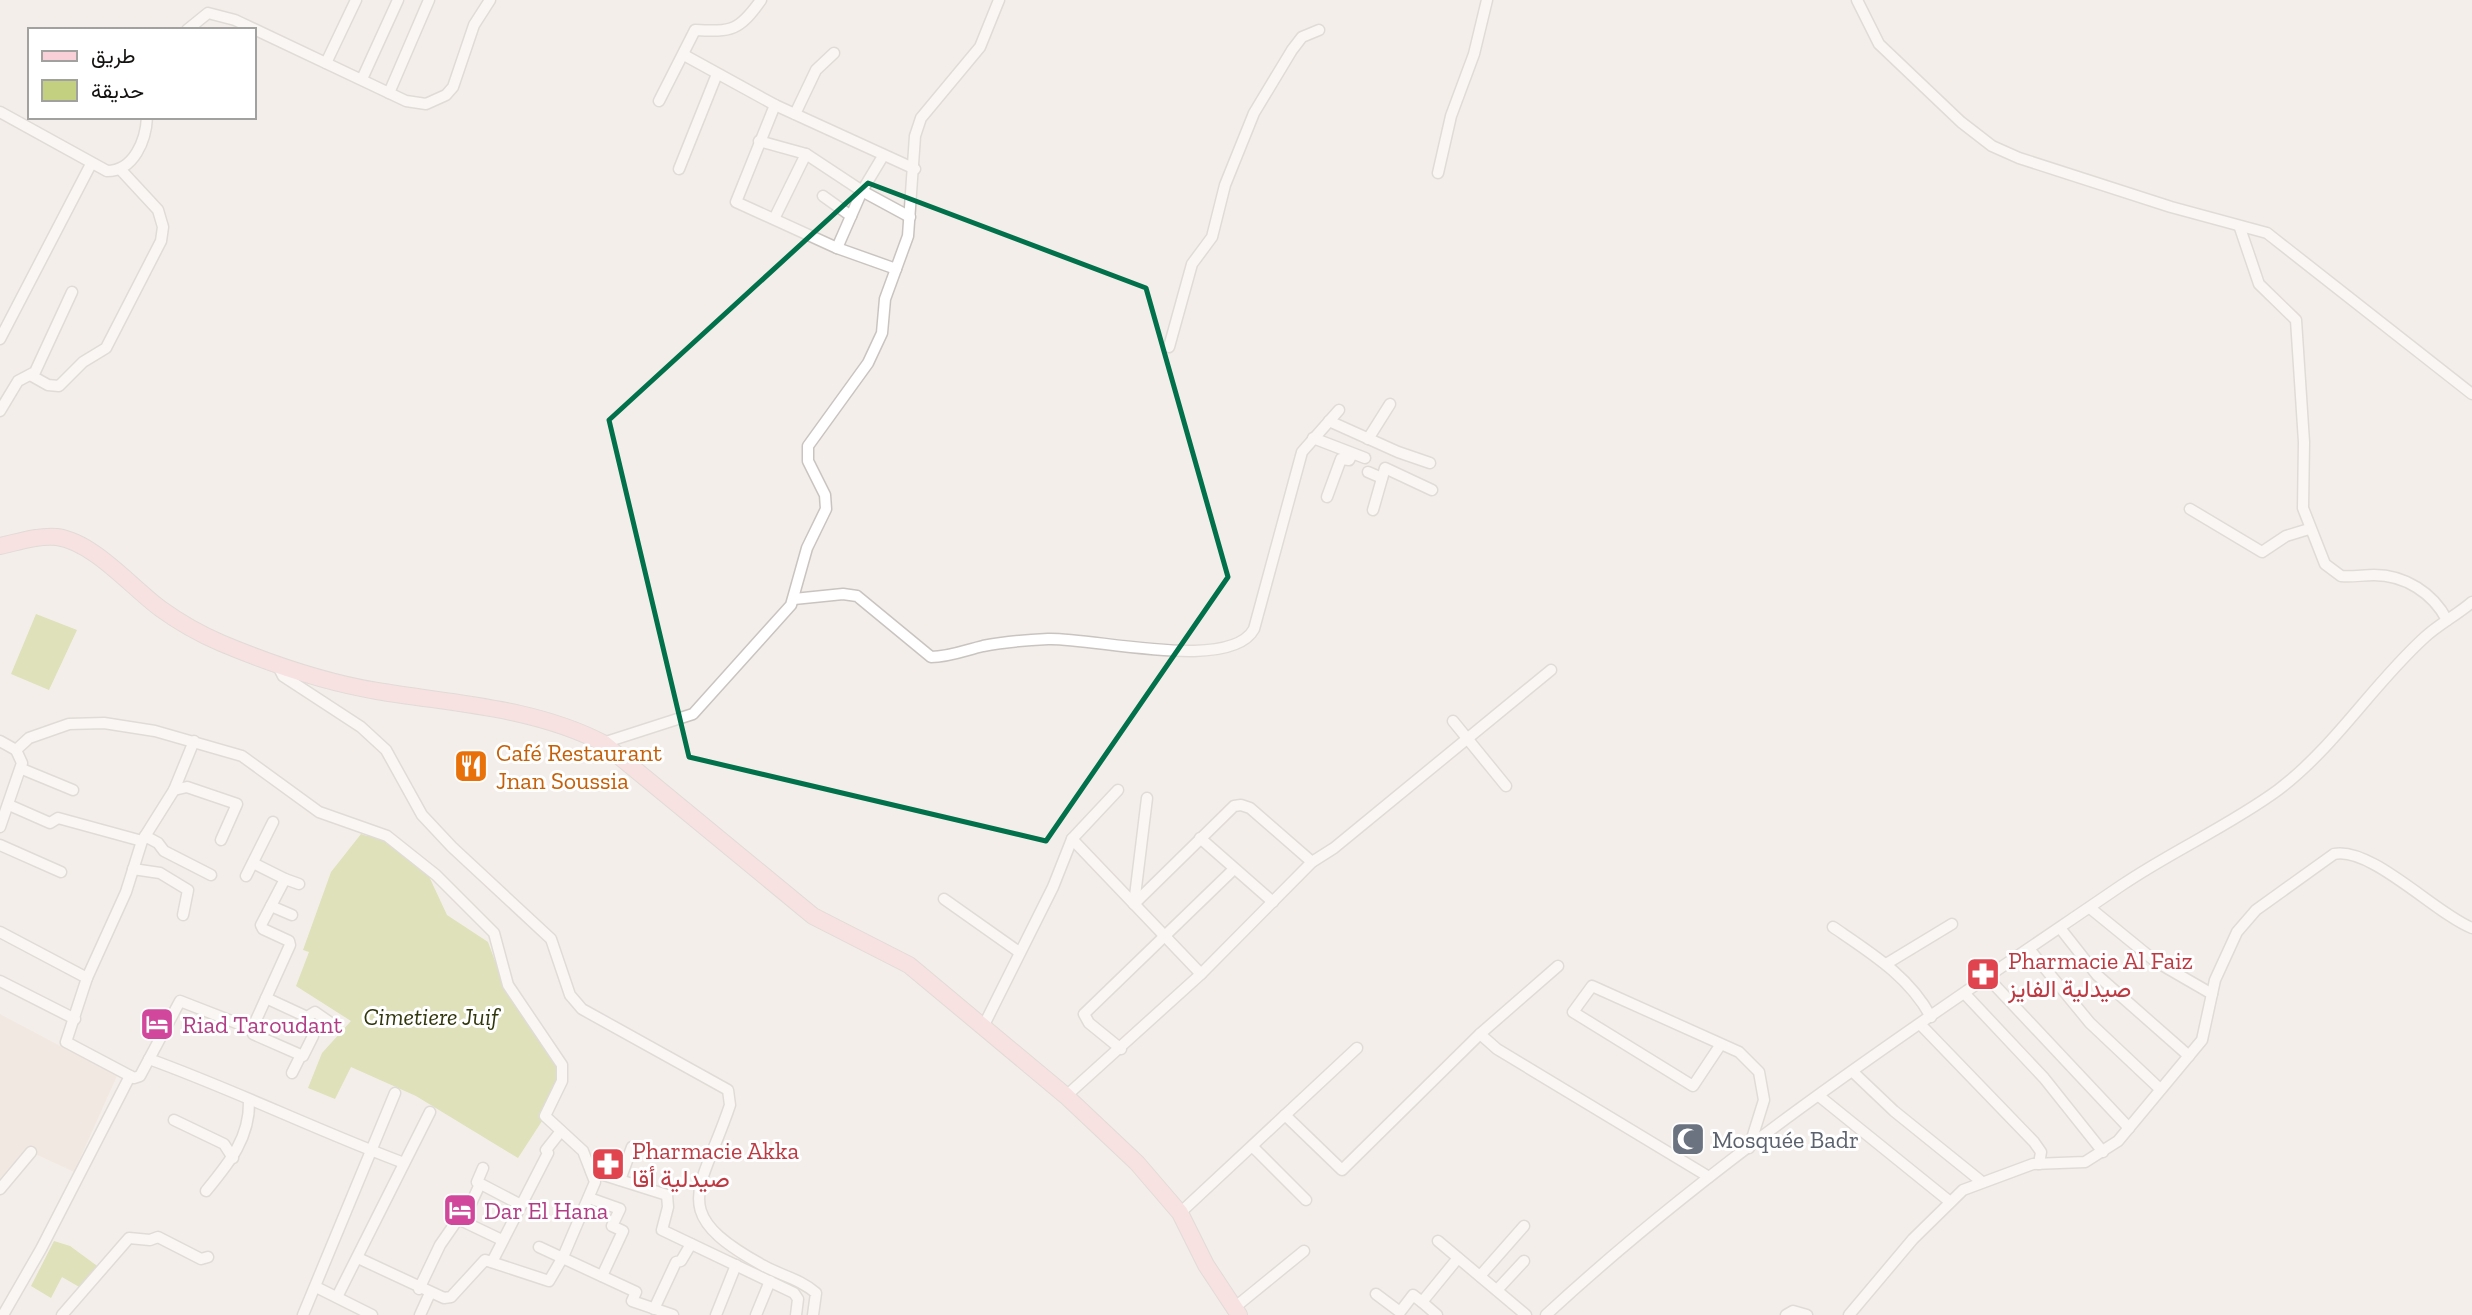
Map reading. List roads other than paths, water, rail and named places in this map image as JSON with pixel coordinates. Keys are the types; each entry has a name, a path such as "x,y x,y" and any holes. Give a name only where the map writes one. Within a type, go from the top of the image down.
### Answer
{"main road":[{"path":"0,546 41,538 68,540 99,558 161,609 209,638 278,666 376,691 467,702 512,712 565,726 603,743 813,916 901,960 1066,1096 1138,1163 1180,1213 1206,1265 1237,1312"}],"street":[{"path":"362,79 398,0"},
{"path":"389,93 429,0"},
{"path":"256,29 417,104 446,95 456,81 480,12 491,0"},
{"path":"659,101 695,30 728,32 748,19 761,0"},
{"path":"603,743 692,713 794,599 807,548 826,509 825,495 807,461 808,446 877,346 885,318 885,299 908,236 915,169 915,136 921,118 980,47 999,0"},
{"path":"1438,173 1451,116 1474,54 1487,0"},
{"path":"1857,0 1879,44 1961,122 1992,146 2019,158 2272,236 2472,394"},
{"path":"326,62 350,2"},
{"path":"189,28 201,17 215,14 254,28"},
{"path":"1169,347 1192,264 1212,237 1225,185 1254,113 1302,37 1319,30"},
{"path":"794,114 816,70 834,53"},
{"path":"684,55 775,105 915,169"},
{"path":"679,169 717,74"},
{"path":"775,105 736,202 775,217 837,248 896,269"},
{"path":"0,112 107,171 120,169 139,150 146,136 147,119"},
{"path":"759,141 806,154 862,191 910,217"},
{"path":"775,217 806,154"},
{"path":"837,248 862,191 883,156"},
{"path":"0,339 91,164"},
{"path":"32,376 48,385 60,386 83,362 102,352 156,252 163,227 158,210 120,169"},
{"path":"823,196 851,216"},
{"path":"2240,228 2259,284 2296,320 2304,442 2303,500 2309,529 2332,572 2345,577 2373,575 2398,579 2433,598 2447,620"},
{"path":"0,411 18,381 32,376 72,292"},
{"path":"1368,439 1390,404"},
{"path":"794,599 844,594 857,596 931,657 986,646 1051,639 1156,650 1223,649 1239,645 1254,629 1286,513 1293,475 1302,452 1339,410"},
{"path":"1329,421 1430,463"},
{"path":"1313,438 1365,458"},
{"path":"1326,496 1341,460 1349,460 1352,454"},
{"path":"1373,510 1385,468 1432,490"},
{"path":"1368,472 1382,478"},
{"path":"2190,509 2262,552 2286,536 2309,529"},
{"path":"1546,1315 1627,1242 1709,1177 1819,1096 2090,908 2294,777 2326,748 2424,638 2472,602"},
{"path":"278,666 283,676 361,727 386,750 422,815 452,847 551,939 570,995 582,1009 728,1090 730,1105 698,1195 698,1211 705,1223 736,1249 767,1268 803,1282 816,1293 813,1315"},
{"path":"1066,1096 1201,974 1312,862 1334,848 1550,670"},
{"path":"1453,722 1506,786"},
{"path":"16,750 29,738 50,728 84,723 142,729 242,756 258,765 298,799 319,812 387,836 436,875 494,933 512,994 562,1065 562,1081 545,1116 583,1151 595,1182 589,1198 563,1257 549,1281 485,1260 451,1297 424,1291 358,1258"},
{"path":"0,741 16,750 22,769 0,827"},
{"path":"194,741 174,790 144,839 126,892 87,978 66,1042 130,1076 140,1076 180,1001 253,1029"},
{"path":"22,769 73,790"},
{"path":"174,790 187,787 237,804 221,840"},
{"path":"983,1027 1053,887 1072,839 1118,790"},
{"path":"1135,905 1147,799"},
{"path":"9,805 50,823 58,818 158,842 164,851 211,875"},
{"path":"1135,905 1234,806 1250,808 1312,862"},
{"path":"246,876 273,822"},
{"path":"1200,838 1273,902"},
{"path":"1072,839 1168,936 1201,974"},
{"path":"0,845 61,872"},
{"path":"1849,1315 1949,1201 1982,1182 2013,1170 2039,1164 2076,1164 2103,1152 2118,1141 2204,1037 2212,994 2224,955 2250,915 2336,853 2346,854 2385,871 2472,928"},
{"path":"253,863 299,884"},
{"path":"133,869 160,873 188,890 190,894 183,915"},
{"path":"1121,1049 1089,1023 1084,1014 1168,936 1234,869"},
{"path":"285,879 261,927 290,943 253,1034 301,1055"},
{"path":"944,899 1019,952"},
{"path":"271,906 292,915"},
{"path":"2090,908 2155,961 2212,994"},
{"path":"1886,964 1952,924"},
{"path":"1833,928 1886,964 1919,995 1931,1017"},
{"path":"2060,929 2097,975 2189,1056"},
{"path":"0,932 87,978"},
{"path":"2029,950 2090,1023 2160,1088"},
{"path":"1285,1115 1342,1170 1480,1034 1558,965"},
{"path":"1988,978 2129,1128"},
{"path":"0,981 75,1019"},
{"path":"1721,1044 1693,1086 1573,1012 1592,986 1739,1052 1759,1072 1763,1082 1763,1100 1749,1148"},
{"path":"1965,994 2044,1078 2103,1152"},
{"path":"266,998 307,1017 315,1012 335,1026"},
{"path":"1921,1025 2034,1142 2041,1152 2039,1164"},
{"path":"1480,1034 1497,1049 1709,1177"},
{"path":"292,1073 313,1036"},
{"path":"1180,1213 1357,1048"},
{"path":"149,1059 215,1083 249,1101 404,1163"},
{"path":"1853,1072 1894,1111 1982,1182"},
{"path":"3,1315 41,1249 130,1076"},
{"path":"303,1315 394,1093"},
{"path":"1819,1096 1949,1201"},
{"path":"206,1191 233,1158 249,1119 249,1101"},
{"path":"337,1297 430,1112"},
{"path":"174,1120 224,1144 233,1158"},
{"path":"492,1262 548,1153 546,1150 561,1130"},
{"path":"620,1180 632,1147"},
{"path":"1253,1147 1306,1200"},
{"path":"0,1189 31,1152"},
{"path":"483,1168 477,1182 521,1205"},
{"path":"591,1171 667,1195 668,1206 662,1230 797,1296 796,1315"},
{"path":"463,1221 480,1184"},
{"path":"589,1198 620,1209 612,1226 623,1231 602,1276"},
{"path":"420,1315 424,1291 440,1245 458,1219 502,1240"},
{"path":"1479,1276 1524,1226"},
{"path":"62,1315 129,1238 150,1240 158,1237 201,1259 208,1257"},
{"path":"1438,1241 1526,1315"},
{"path":"655,1311 676,1262 681,1261 691,1244"},
{"path":"539,1247 636,1292 632,1301 673,1315"},
{"path":"1237,1312 1304,1251"},
{"path":"1422,1302 1458,1258"},
{"path":"1497,1290 1524,1261"},
{"path":"716,1315 736,1265"},
{"path":"756,1315 770,1281"},
{"path":"316,1287 372,1315"},
{"path":"1376,1294 1400,1312 1413,1295 1437,1315"},
{"path":"1786,1315 1793,1311 1807,1315"}],"place":[{"name":"Café Restaurant Jnan Soussia","path":"471,766"},
{"name":"Pharmacie Al Faiz صيدلية الفايز","path":"1983,974"},
{"name":"Riad Taroudant","path":"157,1024"},
{"name":"Mosquée Badr","path":"1688,1139"},
{"name":"Pharmacie Akka صيدلية أقا","path":"608,1164"},
{"name":"Dar El Hana","path":"460,1210"}],"park label":[{"name":"Cimetiere Juif","path":"431,1016"}]}
